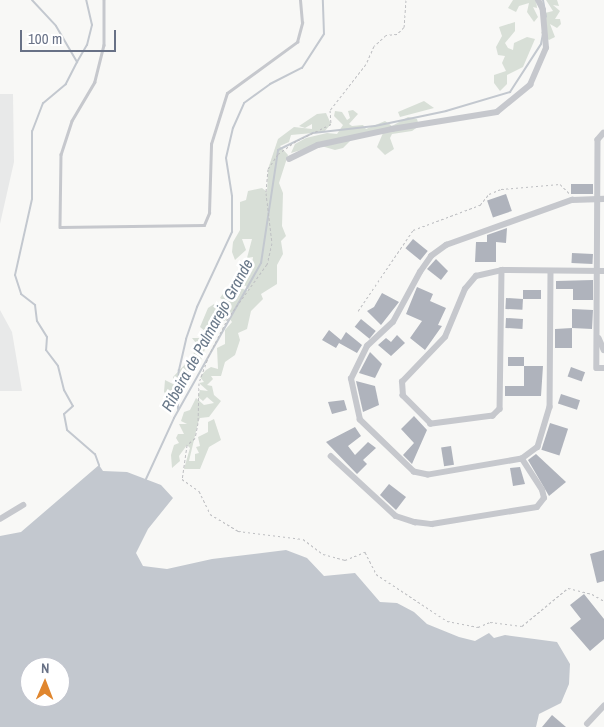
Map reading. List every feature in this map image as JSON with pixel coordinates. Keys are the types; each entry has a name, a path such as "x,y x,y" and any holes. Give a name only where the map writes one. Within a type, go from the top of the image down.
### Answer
{"street":[{"path":"289,159 328,143 497,112 530,85 546,48 543,10 538,0"},
{"path":"604,133 598,140 601,199 598,368 604,368"},
{"path":"551,271 550,407 538,448 522,459 420,475 360,420 354,402 351,379 367,346 393,322 432,256 446,245 572,200 601,199"},
{"path":"502,270 500,409 493,416 431,424 402,396 402,382 445,337 465,289 476,276 502,270 601,271"},
{"path":"598,334 604,350"},
{"path":"331,456 396,516 415,522 432,524 537,507 544,498 542,490 522,459"},
{"path":"0,519 24,506"},
{"path":"586,724 604,706"}],"lane":[{"path":"104,0 104,45 95,82 72,121 61,154 60,227 204,225 209,213 211,144 227,93 297,42 302,23 300,0"}],"path":[{"path":"406,0 404,27 397,34 386,35 374,46 366,64 330,110 332,124 296,141 278,154 268,169 266,193 272,243 267,264 228,318 209,355 198,383 198,423 194,438 187,445 182,479 199,491 210,514 238,531 303,539 323,554 345,560 365,552 376,574 447,621 478,626 490,622 522,626 568,588 592,594 604,601"},
{"path":"358,311 413,230 480,205 489,194 501,189 560,184 567,189 572,200"}],"shaded area":[{"path":"513,0 536,0 537,8 533,7 538,17 534,22 527,12 529,3 519,6 516,12 508,8"},
{"path":"546,0 557,0 559,6 553,5 560,11 555,19 560,19 561,24 557,28 550,24 555,37 549,40 541,33 546,25 545,13 553,11"},
{"path":"515,22 515,31 505,43 508,48 513,50 514,43 527,37 535,39 523,67 507,75 507,84 500,91 494,83 494,75 506,71 502,63 505,56 498,55 496,47 502,36 499,27"},
{"path":"0,94 13,94 14,162 0,224"},
{"path":"424,101 434,108 400,117 398,112"},
{"path":"353,110 358,114 349,124 352,126 363,125 366,129 385,121 392,126 408,117 417,119 419,126 412,131 392,134 390,138 394,149 385,155 377,147 383,133 356,135 343,148 335,150 318,145 291,153 295,144 306,138 327,133 337,134 343,125 334,116 335,111 342,112 347,120 350,118 348,111"},
{"path":"326,113 331,124 324,132 291,135 289,142 280,146 288,155 279,183 283,193 282,226 286,236 281,241 283,254 277,265 277,284 261,294 263,299 251,311 247,329 238,333 240,340 235,355 225,362 221,376 211,376 213,379 207,385 212,386 214,395 221,401 209,417 200,418 189,461 195,461 195,454 199,453 196,447 200,446 198,437 208,432 208,422 214,419 221,440 209,447 200,469 184,469 190,448 187,445 179,456 180,461 172,468 171,455 174,445 179,443 176,438 178,434 184,434 179,424 187,424 181,421 184,412 190,410 196,398 204,405 214,403 207,397 203,401 198,397 200,390 208,391 199,383 204,382 200,377 211,367 218,369 217,348 225,344 225,330 232,322 229,318 218,325 217,333 210,336 199,365 188,374 190,380 173,389 173,394 178,388 182,389 169,408 163,409 168,396 164,392 165,380 175,385 173,377 193,356 196,343 192,338 201,338 206,332 200,327 208,308 214,304 222,313 227,302 220,298 224,292 229,297 240,288 249,291 246,286 232,281 238,279 244,265 252,264 253,257 247,258 252,239 242,239 246,250 235,260 232,252 233,242 240,230 240,202 246,200 248,191 262,188 267,192 268,169 278,139 294,127 312,129 312,124 305,128 299,126 317,114"},
{"path":"0,310 12,332 22,391 0,391"},
{"path":"99,465 103,471 127,472 161,485 173,498 148,529 136,553 143,566 167,569 212,559 286,550 307,558 324,576 355,573 380,602 397,603 414,612 427,624 459,637 475,641 489,633 494,638 505,635 557,642 570,664 569,684 561,703 539,714 536,727 0,727 0,536 21,532"}],"building":[{"path":"571,184 593,184 593,194 571,194"},
{"path":"506,194 512,211 493,218 487,201"},
{"path":"507,228 506,243 496,242 496,262 475,262 476,242 487,242 487,235"},
{"path":"413,239 428,251 420,260 405,248"},
{"path":"572,253 593,254 592,264 571,263"},
{"path":"436,259 448,271 441,280 427,269"},
{"path":"593,280 593,300 573,300 573,289 556,289 556,281"},
{"path":"417,287 433,294 430,301 446,308 438,325 442,326 425,350 410,338 422,321 406,314"},
{"path":"523,290 541,290 541,299 523,299"},
{"path":"382,293 399,302 381,325 367,311 374,307"},
{"path":"506,298 523,299 522,310 505,309"},
{"path":"572,309 593,310 592,329 572,328"},
{"path":"506,318 523,319 522,329 505,328"},
{"path":"361,319 376,331 369,339 355,327"},
{"path":"572,328 572,348 555,348 555,329"},
{"path":"329,330 341,340 346,332 362,345 357,353 339,343 336,348 322,340"},
{"path":"397,335 405,343 391,356 378,345 386,338 391,342"},
{"path":"370,352 382,364 375,378 359,373"},
{"path":"508,357 524,357 524,366 508,366"},
{"path":"524,366 543,366 541,396 505,396 505,386 524,386"},
{"path":"571,367 585,372 582,382 568,376"},
{"path":"356,381 375,386 379,405 363,412"},
{"path":"561,394 580,400 577,410 558,404"},
{"path":"344,400 347,410 332,414 328,402"},
{"path":"414,416 427,430 412,464 403,455 414,443 401,429"},
{"path":"550,423 568,429 559,456 541,450"},
{"path":"355,427 361,436 348,446 355,455 368,442 376,448 363,460 367,464 357,474 326,442"},
{"path":"451,446 454,465 444,466 441,448"},
{"path":"536,454 566,482 549,496 528,460"},
{"path":"520,467 525,484 513,486 510,468"},
{"path":"389,484 406,497 396,510 380,495"},
{"path":"604,550 604,581 597,583 590,554"},
{"path":"584,594 604,619 604,639 590,651 570,628 581,619 570,605"},
{"path":"552,715 566,727 542,727"}],"waterway":[{"path":"32,0 56,26 77,62 66,84 43,103 32,131 32,199 15,275 21,294 35,305 37,321 47,337 46,350 58,366 64,390 73,406 64,414 67,430 95,454 99,465"},
{"path":"77,62 87,45 92,25 86,0"},
{"path":"178,409 179,370 186,339 197,307 232,232 232,196 226,158 233,128 244,103 270,84 302,68 324,34 323,0"},
{"name":"Ribeira de Palmarejo Grande","path":"543,0 546,17"},
{"name":"Ribeira de Palmarejo Grande","path":"146,479 174,418 261,263 278,150 313,133 375,126 446,111 510,92 541,44 543,34"}]}
